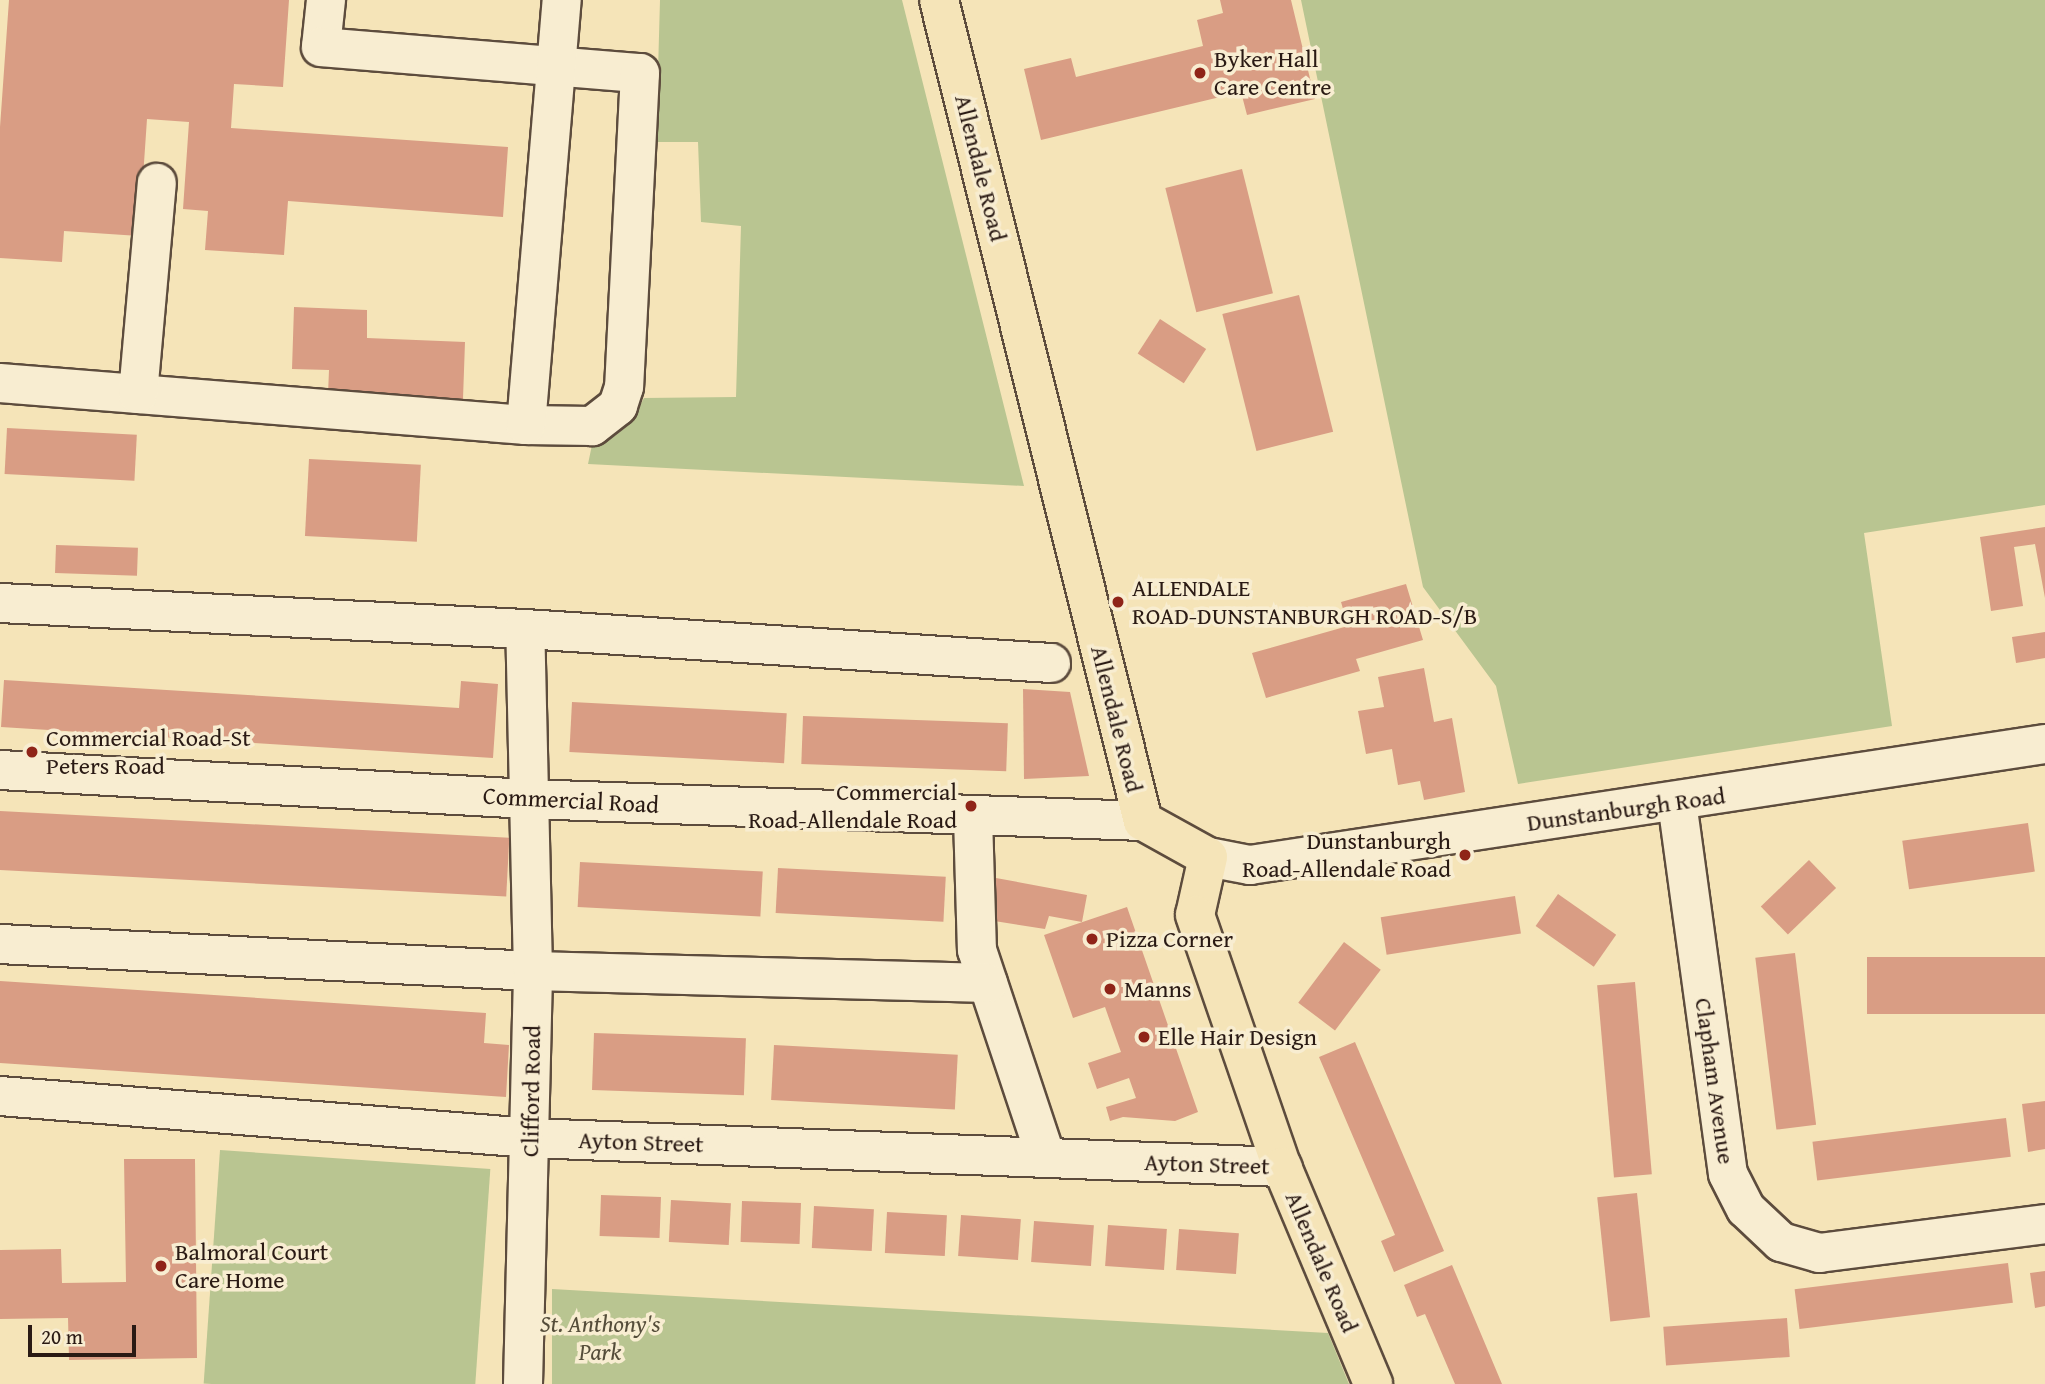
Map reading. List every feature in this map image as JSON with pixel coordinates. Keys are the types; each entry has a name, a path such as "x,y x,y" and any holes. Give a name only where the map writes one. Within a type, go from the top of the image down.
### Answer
{"main road":[{"name":"Allendale Road","path":"939,0 1143,821 1208,857 1195,915 1282,1167 1373,1384"}],"street":[{"path":"0,383 526,425 592,426 618,407 624,387 640,73 321,47 326,0"},
{"path":"526,425 562,0"},
{"path":"138,394 157,183"},
{"path":"0,603 525,629 1051,663"},
{"name":"Clifford Road","path":"523,1384 533,971 525,629"},
{"name":"Dunstanburgh Road","path":"1208,857 1250,865 2045,744"},
{"name":"Commercial Road","path":"0,770 528,799 1143,821"},
{"name":"Clapham Avenue","path":"1677,802 1728,1174 1746,1209 1781,1242 1819,1253 2045,1224"},
{"path":"973,817 977,950 1045,1157"},
{"path":"0,944 533,971 988,983"},
{"name":"Ayton Street","path":"0,1096 530,1138 1282,1167"}],"green space":[{"path":"660,0 902,0 1024,486 588,464 593,440 615,436 631,423 644,398 736,397 741,226 701,222 698,142 656,142"},
{"path":"1301,0 2045,0 2045,505 1864,533 1892,726 1518,784 1496,686 1423,587"},
{"path":"220,1150 490,1169 475,1384 204,1383"},
{"name":"St. Anthony's Park","path":"552,1289 1328,1333 1349,1384 552,1384"}],"building":[{"path":"9,0 289,0 283,87 234,84 231,128 508,147 503,217 288,201 284,255 205,250 208,211 183,209 189,122 147,119 139,236 64,231 62,262 0,258 0,127"},
{"name":"Byker Hall Care Centre","path":"1220,0 1291,0 1315,99 1247,115 1241,92 1041,140 1024,69 1071,58 1076,77 1203,46 1197,20 1223,13"},
{"path":"1242,169 1273,293 1196,312 1165,188"},
{"path":"1299,295 1333,432 1256,451 1222,314"},
{"path":"294,307 367,310 367,338 465,342 463,399 328,394 329,370 292,369"},
{"path":"1160,319 1206,349 1184,383 1138,353"},
{"path":"7,428 137,435 134,481 5,474"},
{"path":"309,459 421,465 417,542 305,536"},
{"path":"2045,527 2045,598 2035,544 2014,547 2023,606 1991,611 1980,537"},
{"path":"56,545 138,548 137,576 55,573"},
{"path":"1406,584 1423,640 1356,659 1360,671 1266,698 1252,653 1348,626 1341,602"},
{"path":"2045,632 2045,658 2016,663 2012,637"},
{"path":"1424,668 1434,722 1452,718 1465,792 1424,800 1420,781 1398,785 1392,749 1366,754 1358,711 1384,707 1378,677"},
{"path":"4,680 459,708 461,681 498,684 493,758 1,727"},
{"path":"1023,689 1070,692 1089,776 1024,779"},
{"path":"572,702 787,713 784,763 569,752"},
{"path":"803,716 1008,723 1006,771 801,764"},
{"path":"0,811 509,838 506,897 0,870"},
{"path":"2028,823 2035,872 1909,889 1902,841"},
{"path":"1809,860 1836,888 1788,935 1761,907"},
{"path":"580,862 763,872 760,917 578,907"},
{"path":"778,868 946,877 943,922 776,913"},
{"path":"996,878 1087,895 1082,922 1049,916 1045,929 988,920"},
{"path":"1558,894 1616,935 1594,967 1536,926"},
{"path":"1515,896 1521,934 1387,955 1381,917"},
{"path":"1127,907 1198,1112 1175,1121 1123,1117 1110,1121 1106,1107 1136,1098 1129,1078 1097,1089 1088,1063 1121,1052 1105,1007 1073,1018 1044,935"},
{"path":"1344,942 1381,970 1335,1030 1298,1003"},
{"path":"1795,953 1816,1125 1776,1130 1755,958"},
{"path":"1867,957 2045,957 2045,1014 1867,1014"},
{"path":"0,981 486,1013 484,1043 509,1045 506,1097 0,1063"},
{"path":"1635,982 1652,1174 1614,1178 1597,985"},
{"path":"594,1033 746,1038 744,1095 592,1090"},
{"path":"1355,1042 1444,1251 1394,1272 1381,1241 1395,1235 1319,1057"},
{"path":"774,1045 958,1055 955,1110 771,1100"},
{"path":"2045,1101 2045,1149 2028,1152 2022,1104"},
{"path":"2006,1118 2011,1157 1817,1180 1812,1142"},
{"name":"Balmoral Court Care Home","path":"124,1159 195,1159 197,1358 69,1360 68,1318 0,1319 0,1250 61,1249 62,1283 126,1282"},
{"path":"1637,1193 1650,1317 1610,1321 1597,1197"},
{"path":"601,1195 661,1197 660,1238 600,1236"},
{"path":"671,1200 731,1203 729,1245 669,1242"},
{"path":"742,1201 801,1203 800,1244 741,1242"},
{"path":"814,1206 874,1209 872,1251 812,1248"},
{"path":"887,1212 947,1215 945,1256 885,1253"},
{"path":"961,1215 1021,1219 1018,1260 958,1256"},
{"path":"1034,1221 1094,1225 1091,1266 1031,1262"},
{"path":"1108,1225 1167,1229 1164,1270 1105,1266"},
{"path":"1179,1229 1239,1233 1236,1274 1176,1270"},
{"path":"2008,1263 2013,1303 1799,1329 1795,1289"},
{"path":"1452,1265 1502,1384 1455,1384 1425,1314 1417,1317 1404,1285"},
{"path":"2045,1271 2045,1306 2035,1308 2030,1273"},
{"path":"1787,1318 1790,1357 1666,1366 1663,1327"}],"place":[{"name":"Byker Hall Care Centre","path":"1200,73"},
{"name":"ALLENDALE ROAD-DUNSTANBURGH ROAD-S/B","path":"1118,602"},
{"name":"Commercial Road-St Peters Road","path":"32,752"},
{"name":"Commercial Road-Allendale Road","path":"971,806"},
{"name":"Dunstanburgh Road-Allendale Road","path":"1465,855"},
{"name":"Pizza Corner","path":"1092,939"},
{"name":"Manns","path":"1110,989"},
{"name":"Elle Hair Design","path":"1144,1037"},
{"name":"Balmoral Court Care Home","path":"161,1266"}]}
